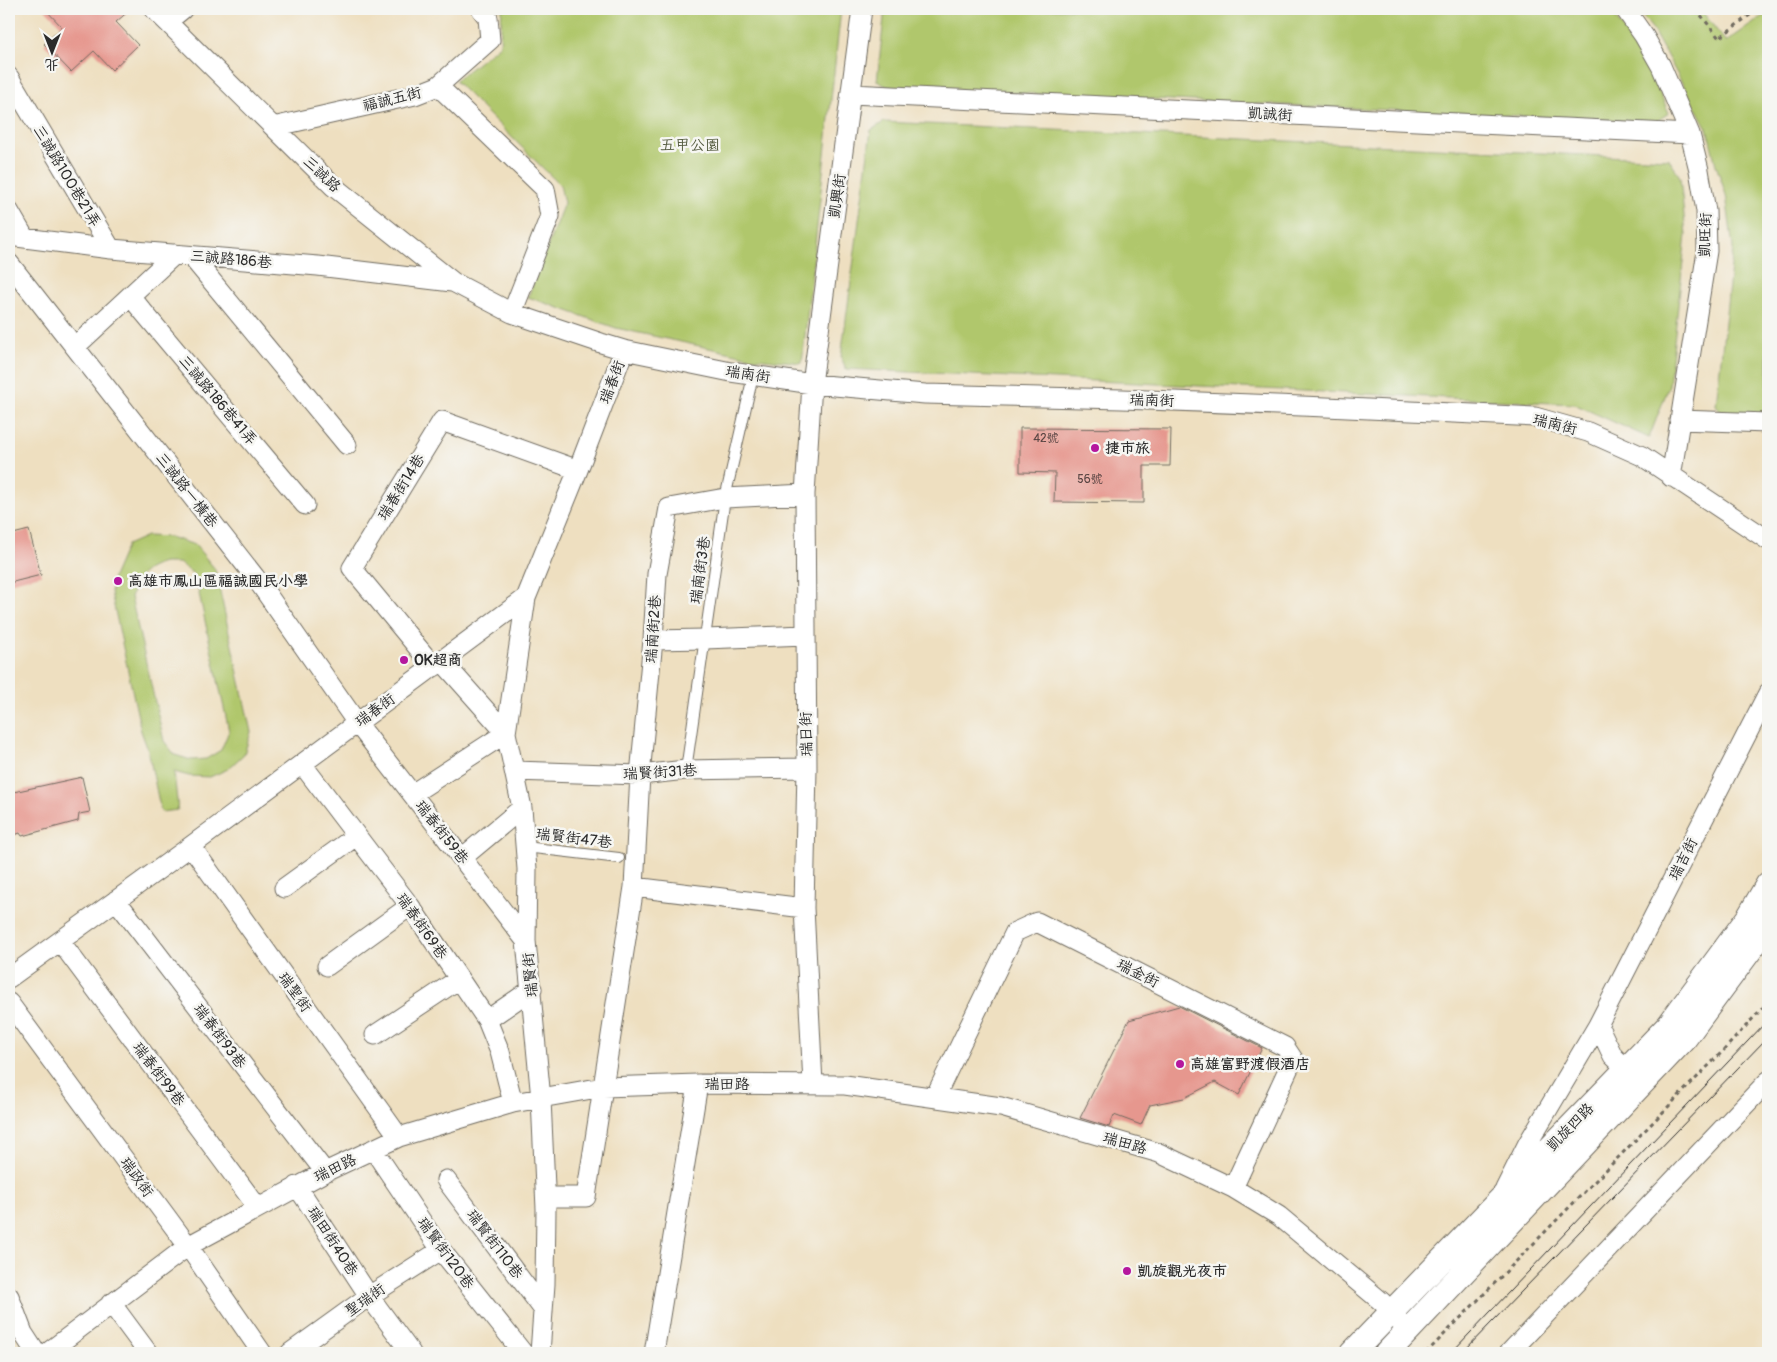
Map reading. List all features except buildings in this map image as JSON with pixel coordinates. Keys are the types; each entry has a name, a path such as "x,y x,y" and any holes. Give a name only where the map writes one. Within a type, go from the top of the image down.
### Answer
{"street":[{"path":"161,15 183,9"},
{"name":"福誠五街","path":"274,127 415,95 438,86 490,40 488,18 481,9"},
{"name":"凱興街","path":"812,384 862,9"},
{"name":"凱旺街","path":"1625,9 1644,36 1661,66 1690,134 1706,211 1707,251 1671,477"},
{"name":"三誠路","path":"161,15 333,186 453,282 512,314"},
{"name":"三誠路100巷21弄","path":"9,77 111,249"},
{"path":"438,86 545,189 550,216 512,314"},
{"name":"凱誠街","path":"850,94 1690,134"},
{"path":"9,211 16,237"},
{"name":"三誠路186巷","path":"16,237 111,249 318,266 453,282"},
{"path":"75,347 130,296 183,255 347,445"},
{"name":"三誠路一橫巷","path":"9,263 255,576 357,723"},
{"name":"三誠路186巷41弄","path":"130,296 305,505"},
{"name":"瑞南街","path":"512,314 624,350 753,376 812,384 925,394 1122,399 1535,417 1588,432 1642,456 1768,540"},
{"name":"瑞春街","path":"9,978 526,598 624,350"},
{"name":"瑞日街","path":"812,384 805,494 807,768 804,908 813,1084"},
{"path":"1679,420 1768,423"},
{"name":"瑞春街14巷","path":"438,664 352,568 442,421 578,470"},
{"name":"瑞南街2巷","path":"546,1197 586,1197 634,887 640,775 653,640 657,574 669,508 725,498 805,494"},
{"name":"瑞賢街","path":"526,598 506,733 522,808 527,869 526,941 541,1099 546,1197 540,1353"},
{"path":"653,640 805,635"},
{"path":"412,794 506,733 438,664"},
{"name":"瑞吉街","path":"1500,1199 1528,1143 1598,1025 1768,693"},
{"name":"瑞春街59巷","path":"357,723 526,941"},
{"name":"瑞春街69巷","path":"302,764 410,906 487,1020 500,1052 513,1104"},
{"name":"瑞賢街31巷","path":"514,772 640,775 686,770 807,768"},
{"path":"462,858 522,808"},
{"path":"284,888 356,836"},
{"name":"瑞聖街","path":"191,846 399,1137"},
{"name":"凱旋四路","path":"1387,1353 1408,1332 1635,1076 1669,1025 1748,918 1768,884"},
{"path":"634,887 804,908"},
{"name":"瑞春街93巷","path":"116,900 324,1172"},
{"path":"327,966 410,906"},
{"name":"瑞金街","path":"935,1097 1015,932 1037,922 1285,1046 1294,1060 1233,1188"},
{"name":"凱旋四路","path":"1352,1353 1500,1199 1635,1076 1685,1038 1768,926"},
{"name":"瑞春街99巷","path":"60,941 258,1208"},
{"path":"374,1035 459,979"},
{"path":"487,1020 532,989"},
{"name":"瑞政街","path":"9,1003 188,1246 262,1353"},
{"path":"1598,1025 1613,1056 1635,1076"},
{"path":"1509,1353 1768,1081"},
{"path":"654,1353 698,1084"},
{"name":"瑞田路","path":"46,1353 188,1246 324,1172 399,1137 513,1104 603,1088 698,1084 845,1085 935,1097 1000,1107 1159,1153 1233,1188 1279,1216 1392,1312 1408,1332"},
{"name":"瑞賢街120巷","path":"373,1150 441,1250 523,1353"},
{"name":"瑞賢街110巷","path":"446,1180 543,1309"},
{"name":"瑞田街40巷","path":"298,1186 369,1296 411,1353"},
{"name":"聖瑞街","path":"290,1353 369,1296 441,1250"},
{"path":"9,1296 16,1335 36,1353"},
{"path":"111,1303 148,1353"}],"lane":[{"name":"瑞南街3巷","path":"686,770 725,498 753,376"},
{"name":"瑞賢街47巷","path":"525,847 619,858"}],"path":[{"path":"1696,9 1719,38 1758,9"},
{"path":"1426,1353 1723,1051 1768,1002"}],"green space":[{"name":"五甲公園","path":"502,9 841,9 802,363 755,358 616,328 528,297 564,203 560,185 455,81 500,45"},
{"path":"885,9 1609,9 1643,56 1669,113 1655,122 888,87 877,81"},
{"path":"1637,9 1700,9 1726,42 1768,13 1768,413 1721,411 1716,405 1733,248 1726,195 1707,128 1651,27"},
{"path":"884,122 1669,159 1680,177 1686,235 1669,386 1649,438 1574,404 846,369 841,357 871,130"},
{"path":"147,536 170,537 195,545 215,569 251,732 244,754 228,769 210,777 189,776 174,772 178,810 161,812 148,750 141,731 111,592 113,577 127,545","holes":["164,563 179,563 195,575 229,731 221,750 206,759 191,760 175,755 164,741 131,597 136,584 146,571"]}],"tram line":[{"path":"1451,1353 1768,1020"},
{"path":"1462,1353 1768,1037"}],"place":[{"name":"捷市旅","path":"1095,448"},
{"name":"高雄市鳳山區福誠國民小學","path":"118,581"},
{"name":"OK超商","path":"404,660"},
{"name":"高雄富野渡假酒店","path":"1180,1064"},
{"name":"凱旋觀光夜市","path":"1127,1271"}]}
